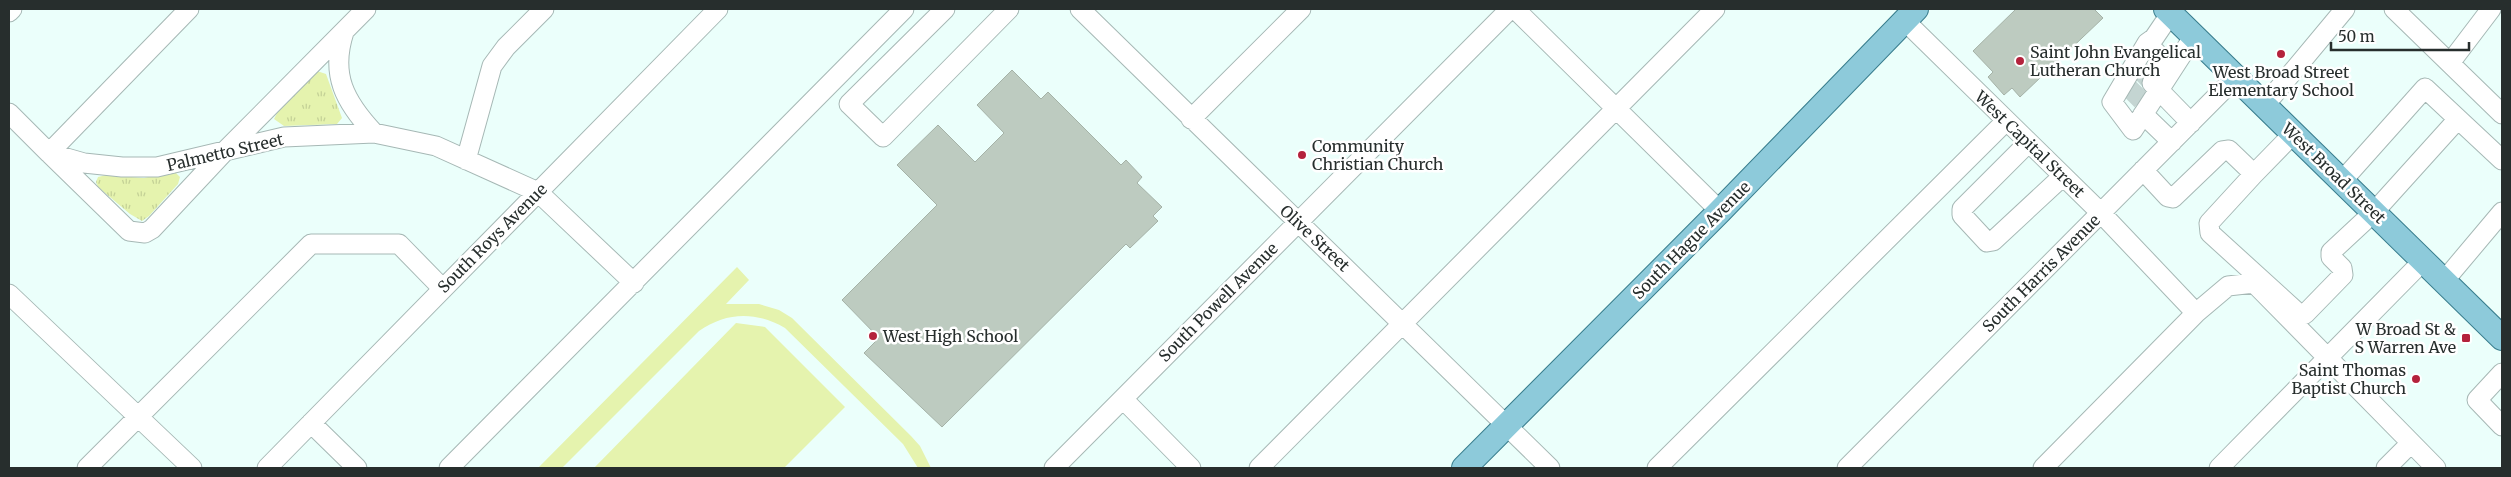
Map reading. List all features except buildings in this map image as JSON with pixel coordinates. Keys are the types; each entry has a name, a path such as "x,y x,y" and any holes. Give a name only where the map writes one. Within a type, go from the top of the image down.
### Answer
{"main road":[{"name":"West Broad Street","path":"2169,11 2502,338"},
{"name":"South Hague Avenue","path":"1464,468 1720,211 1911,15"}],"street":[{"path":"9,12 12,9"},
{"path":"49,153 189,9"},
{"path":"9,113 129,231 145,233 152,229 226,150 366,9"},
{"path":"466,160 492,66 506,47 544,9"},
{"name":"South Roys Avenue","path":"267,468 718,9"},
{"path":"449,468 904,9"},
{"path":"849,104 945,9"},
{"path":"829,86 883,137 1009,9"},
{"name":"Olive Street","path":"1080,9 1550,468"},
{"path":"1191,119 1301,9"},
{"name":"South Powell Avenue","path":"1054,468 1510,9"},
{"path":"1515,9 1720,211"},
{"path":"1259,468 1716,9"},
{"path":"2265,105 2344,9"},
{"path":"2394,9 2502,114"},
{"path":"2450,63 2491,9"},
{"path":"2169,11 2154,38 2146,43 2126,85 2112,102 2133,130 2155,86 2171,68 2194,36"},
{"name":"West Capital Street","path":"1911,15 2006,120 2101,213 2196,313"},
{"path":"344,32 337,52 342,85 348,102 374,134"},
{"path":"2146,43 2171,68"},
{"name":"South Harris Avenue","path":"1847,468 2236,77"},
{"path":"2155,86 2191,123"},
{"path":"2342,181 2425,88 2498,157"},
{"path":"2144,108 2172,142"},
{"path":"2294,134 2209,223 2210,233 2298,313 2305,314 2344,275 2342,268 2331,257 2331,252 2374,212 2458,119"},
{"path":"1657,468 2006,120"},
{"name":"Palmetto Street","path":"49,153 84,162 122,167 157,167 284,137 374,134 436,146 538,192 634,283"},
{"path":"2028,143 1962,209 1962,215 1987,242 1993,241 2063,176"},
{"path":"2143,170 2168,197 2173,198 2222,151 2229,150 2254,174"},
{"path":"2444,281 2502,212"},
{"path":"87,468 311,244 399,244 443,289"},
{"path":"2219,468 2424,261"},
{"path":"2043,468 2196,313 2228,286 2254,283 2327,360 2436,468"},
{"path":"9,294 192,468"},
{"path":"2500,380 2477,400 2502,426"},
{"path":"1122,399 1191,468"},
{"path":"311,423 357,468"},
{"path":"2386,468 2411,443"}],"green space":[{"path":"317,71 326,74 342,118 337,124 284,126 274,119 277,113"},
{"path":"175,172 180,177 178,184 149,216 142,221 130,214 98,187 96,182 98,177 106,175 144,178"},
{"path":"737,267 749,280 726,304 759,304 779,310 792,318 911,436 920,446 931,468 918,468 903,444 785,328 774,322 752,316 741,316 720,320 699,331 562,468 538,468"},
{"path":"736,323 765,327 845,407 784,468 594,468"}],"tunnel":[{"path":"2138,68 2152,83"},
{"path":"2128,87 2143,102"}],"place":[{"name":"West Broad Street Elementary School","path":"2281,54"},
{"name":"Saint John Evangelical Lutheran Church","path":"2020,61"},
{"name":"Community Christian Church","path":"1302,155"},
{"name":"West High School","path":"873,336"},
{"name":"W Broad St & S Warren Ave","path":"2466,338"},
{"name":"Saint Thomas Baptist Church","path":"2416,379"}]}
